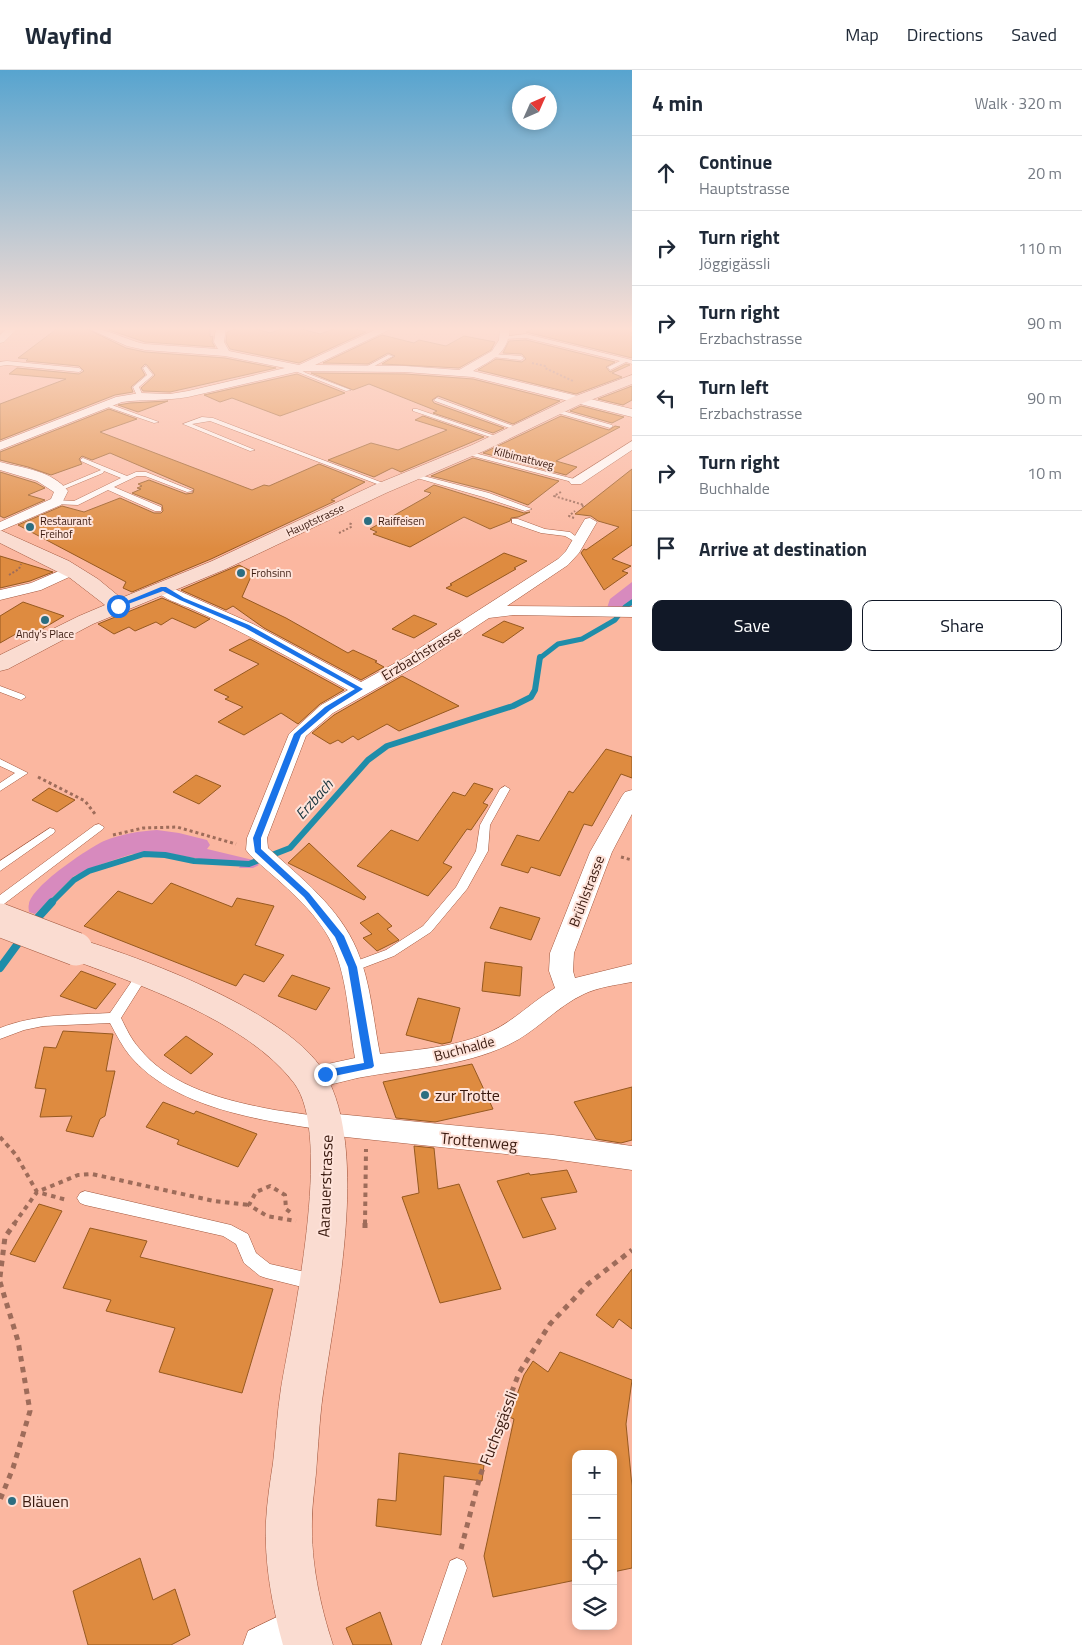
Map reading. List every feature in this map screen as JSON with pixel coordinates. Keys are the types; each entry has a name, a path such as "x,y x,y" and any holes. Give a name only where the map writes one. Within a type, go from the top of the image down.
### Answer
{"main road":[{"name":"Hauptstrasse","path":"0,664 74,625 164,589 387,486 467,453 575,402"},
{"path":"0,536 73,570 104,592 118,606"},
{"name":"Aarauerstrasse","path":"0,920 142,975 216,1008 265,1035 280,1046 309,1077 319,1095 346,1127 329,1159 327,1223 302,1392 289,1520 292,1572 305,1635"}],"street":[{"path":"0,446 116,402"},
{"path":"584,402 632,413"},
{"path":"576,482 632,445"},
{"path":"0,466 35,476 58,495 0,527"},
{"name":"Erzbachstrasse","path":"257,850 257,838 298,734 327,709 412,661 562,562 579,542 590,522"},
{"path":"0,595 36,587 73,570"},
{"path":"164,589 182,599 247,627 360,689"},
{"name":"Erzbachstrasse","path":"485,613 513,610 632,612"},
{"name":"Brühlstrasse","path":"568,991 561,971 562,953 601,852 632,796"},
{"path":"257,850 306,895 339,936 352,967 369,1066"},
{"name":"Buchhalde","path":"309,1077 427,1058 463,1051 491,1042 509,1034 568,991 590,982 632,973"},
{"name":"Trottenweg","path":"346,1127 553,1147 632,1158"},
{"path":"262,1645 305,1635"}],"lane":[{"path":"441,402 517,429"},
{"path":"107,405 156,422"},
{"path":"415,410 498,438"},
{"path":"556,410 610,426"},
{"path":"252,450 186,424 202,419 211,419 387,486"},
{"path":"230,442 251,434"},
{"name":"Kilbimattweg","path":"467,453 576,482"},
{"path":"83,460 126,478"},
{"path":"58,495 101,472"},
{"path":"58,495 75,503 136,474 146,474 189,491"},
{"path":"412,475 486,495 528,509"},
{"path":"108,487 158,509"},
{"path":"516,521 541,530 567,534 579,542"},
{"path":"0,688 21,697"},
{"path":"0,762 23,773"},
{"path":"0,788 23,773"},
{"path":"352,967 390,953 427,929 461,889 482,852 485,825 505,789"},
{"path":"0,901 100,827"},
{"path":"0,867 50,831"},
{"path":"114,1018 142,975"},
{"path":"0,1034 22,1025 43,1021 114,1018"},
{"path":"114,1018 136,1054 158,1075 202,1098 282,1118 346,1127"},
{"path":"85,1198 226,1230 242,1239 250,1258 266,1271 318,1282"},
{"path":"431,1645 457,1568"}],"path":[{"path":"576,482 554,496 584,505 569,516 590,522"},
{"path":"6,578 18,569 32,550"},
{"path":"23,773 39,777 85,801 94,812 100,827"},
{"path":"110,835 143,828 176,827 207,834 257,850"},
{"path":"327,1223 346,1127"},
{"path":"0,1137 16,1155 37,1192 68,1201 85,1198"},
{"path":"0,1277 6,1237 37,1192 78,1175 92,1174 214,1201 248,1205 267,1216 327,1223"},
{"path":"248,1205 255,1191 270,1186 285,1195 286,1209 327,1223"},
{"name":"Fuchsgässli","path":"457,1568 480,1476 519,1373 550,1324 588,1284 632,1250"},
{"path":"0,1282 18,1341 30,1411 13,1468 0,1500"}],"shaded area":[{"path":"632,582 632,606 607,608 610,599"},
{"path":"157,830 207,840 210,845 207,849 253,860 259,865 253,868 239,868 240,866 166,853 132,854 74,876 35,914 29,912 32,896 61,869 86,852 104,841 117,836"}],"building":[{"path":"7,402 98,402 0,440 0,404"},
{"path":"167,402 138,412 118,405"},
{"path":"241,402 321,402 280,416"},
{"path":"413,402 433,402 504,428 493,433 433,413 437,411"},
{"path":"453,402 559,402 513,424"},
{"path":"608,402 629,402 623,405"},
{"path":"581,406 624,417 612,423 570,411"},
{"path":"109,409 137,419 100,432 252,490 264,485 269,486 319,464 365,482 331,500 335,501 211,559 132,592 123,588 126,582 18,525 62,506 84,512 120,498 154,513 161,513 163,511 162,505 132,493 141,489 137,488 142,486 138,484 149,480 186,494 193,493 194,489 110,453 92,460 82,456 79,459 82,464 51,475 0,460 0,452"},
{"path":"423,416 484,437 401,472 392,468 374,477 328,460 371,443 398,450 447,430 415,420"},
{"path":"561,416 609,430 615,426 620,427 556,461 577,467 566,475 483,453"},
{"path":"473,458 559,481 528,505 490,491 431,476"},
{"path":"632,469 632,545 612,559 631,566 622,571 628,573 604,590 581,553 584,549 586,550 619,527 598,521 591,516 575,514"},
{"path":"0,472 36,483 45,488 28,495 45,500 4,518 0,516"},
{"path":"434,485 524,513 530,512 511,518 510,521 490,529 464,517 410,547 373,534 377,532 370,529 428,496 431,493 424,491"},
{"path":"504,553 527,561 467,597 446,588 452,585 450,584"},
{"path":"0,556 53,572 30,581 0,588"},
{"path":"239,565 253,572 242,597 286,618 348,653 353,650 377,661 375,662 384,667 361,680 264,628 233,606 226,610 181,590"},
{"path":"162,598 210,619 195,628 172,618 161,625 156,622 135,631 129,627 114,634 98,624"},
{"path":"23,602 64,616 32,635 21,631 0,643 0,616"},
{"path":"414,615 437,624 414,638 392,629"},
{"path":"504,621 524,628 503,643 482,635"},
{"path":"250,639 344,690 320,704 298,724 281,713 244,735 218,722 243,707 225,699 229,697 214,690 259,664 229,650"},
{"path":"402,676 459,706 399,731 387,724 358,740 353,736 342,743 338,740 330,744 312,733 334,715"},
{"path":"606,749 632,757 632,778 621,774 592,826 584,824 560,876 531,867 528,873 501,865 517,835 539,841 569,791 573,793"},
{"path":"196,775 221,786 199,804 173,792"},
{"path":"474,783 493,789 483,803 488,805 471,830 467,829 443,863 452,867 428,896 357,866 391,830 418,841 453,792 465,796"},
{"path":"49,788 75,800 57,812 32,800"},
{"path":"309,843 366,897 364,900 288,863"},
{"path":"171,883 232,907 237,898 274,906 255,945 284,955 264,982 244,974 236,986 84,926 118,891 152,904"},
{"path":"500,907 540,918 531,940 490,928"},
{"path":"378,913 392,926 387,929 399,940 377,951 363,938 372,934 360,923"},
{"path":"485,962 522,967 520,996 482,991"},
{"path":"81,971 116,984 96,1009 60,996"},
{"path":"292,975 330,988 316,1010 278,996"},
{"path":"418,998 460,1008 451,1042 442,1044 406,1035"},
{"path":"63,1031 113,1034 106,1071 115,1071 105,1116 100,1119 93,1137 66,1131 72,1116 40,1117 46,1089 35,1088 44,1047 56,1048"},
{"path":"186,1036 213,1054 191,1074 164,1055"},
{"path":"472,1064 493,1109 435,1122 396,1118 383,1082"},
{"path":"632,1087 632,1140 621,1143 596,1139 574,1102"},
{"path":"163,1102 194,1114 196,1111 257,1134 238,1167 177,1144 179,1140 146,1127"},
{"path":"414,1146 434,1148 438,1189 459,1184 501,1289 440,1303 402,1197 419,1193"},
{"path":"567,1170 577,1192 541,1198 556,1229 523,1238 497,1181 529,1173 530,1175"},
{"path":"39,1204 62,1211 35,1262 10,1254"},
{"path":"90,1228 147,1241 140,1257 273,1289 242,1393 159,1372 175,1328 106,1311 111,1300 63,1288"},
{"path":"632,1269 632,1329 619,1319 613,1328 596,1315"},
{"path":"560,1352 632,1380 626,1424 632,1486 632,1568 617,1571 617,1450 572,1450 572,1581 493,1597 484,1556 514,1419 509,1417 524,1375 533,1361 548,1372"},
{"path":"399,1453 484,1465 482,1481 444,1476 441,1535 376,1526 378,1499 396,1501"},
{"path":"140,1558 153,1600 175,1589 190,1635 171,1645 88,1645 73,1591"},
{"path":"380,1612 392,1645 353,1645 346,1628"}],"waterway":[{"name":"Erzbach","path":"540,658 558,644 582,639 615,620 625,607 632,602"},
{"name":"Erzbach","path":"52,902 74,880 89,871 144,854 165,855 194,861 249,864 290,848 368,760 387,746 513,706 531,697 535,690 540,657"},
{"name":"Erzbach","path":"33,923 52,902"},
{"name":"Erzbach","path":"0,968 22,938"}],"place":[{"name":"Raiffeisen","path":"368,521"},
{"name":"Restaurant Freihof","path":"30,527"},
{"name":"Frohsinn","path":"241,573"},
{"name":"Andy's Place","path":"45,620"},
{"name":"zur Trotte","path":"425,1095"},
{"name":"Bläuen","path":"12,1501"}],"route":[{"path":"118,606 164,589 182,599 247,627 360,689 327,709 298,734 257,838 257,850 306,895 339,936 352,967 369,1066 325,1074"}]}
